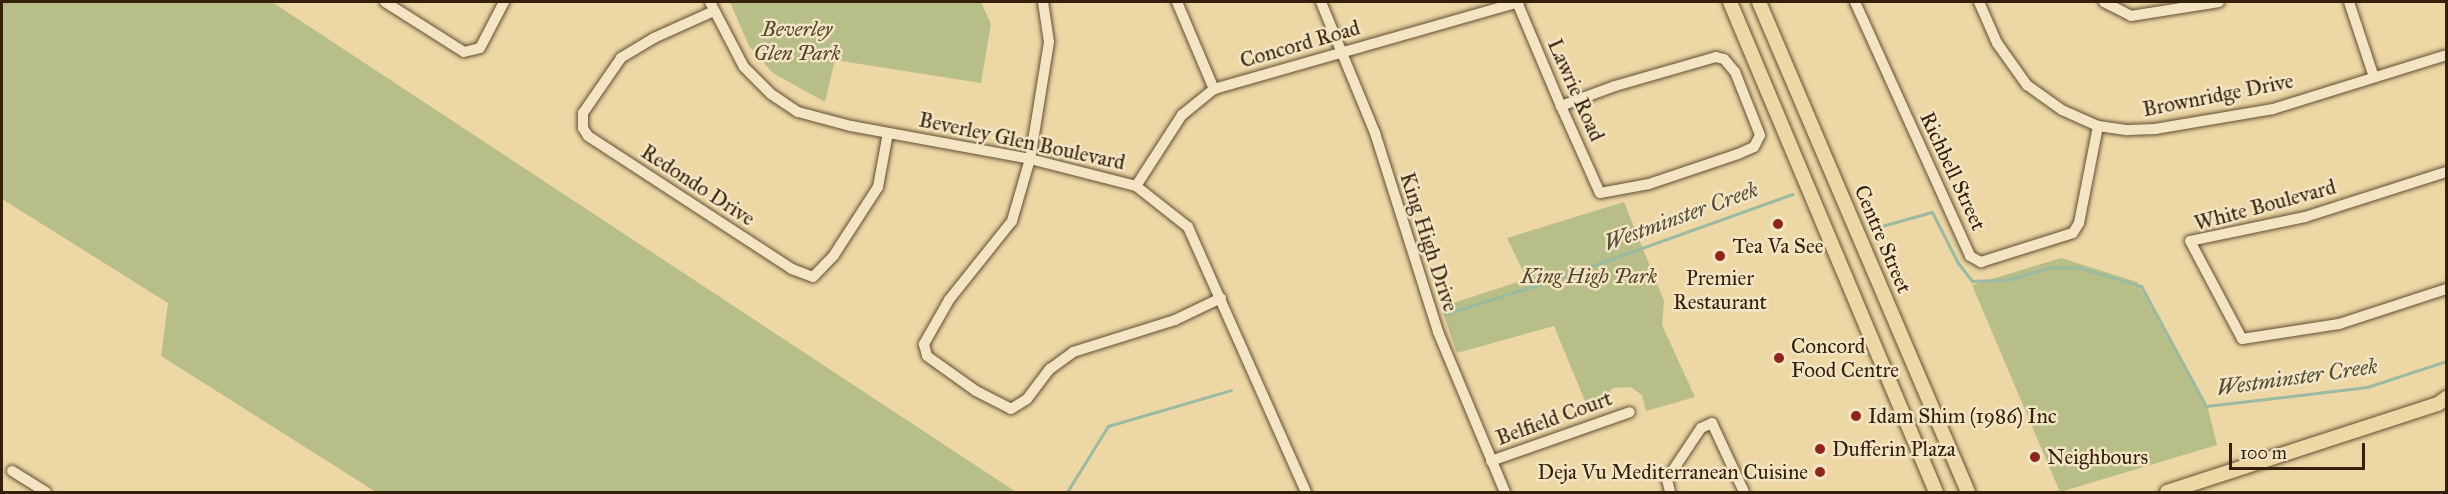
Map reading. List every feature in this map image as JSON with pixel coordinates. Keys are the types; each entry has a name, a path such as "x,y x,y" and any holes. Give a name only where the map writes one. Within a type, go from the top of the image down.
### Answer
{"main road":[{"path":"1730,2 1936,492"},
{"name":"Centre Street","path":"1759,2 1968,492"},
{"path":"2167,492 2444,402"}],"street":[{"path":"385,2 464,52 480,48 504,2"},
{"path":"1043,2 1049,42 1030,159 1012,221 961,282 924,344 927,356 938,366 1011,409 1027,399 1050,369 1073,352 1175,320 1221,298"},
{"path":"1177,2 1214,88"},
{"name":"King High Drive","path":"1321,2 1375,133 1438,332 1505,492"},
{"name":"Concord Road","path":"1136,186 1182,115 1214,88 1517,2"},
{"name":"Lawrie Road","path":"1517,2 1561,106 1600,193 1649,184 1754,147 1759,131 1735,72 1724,59 1706,58 1561,106"},
{"name":"Richbell Street","path":"1855,2 1970,256 1982,262 2073,233 2079,223 2098,126"},
{"name":"Brownridge Drive","path":"1979,2 1997,44 2027,85 2062,110 2098,126 2155,129 2245,114 2446,55"},
{"path":"2104,2 2131,16 2219,2"},
{"path":"2349,2 2374,76"},
{"name":"Beverley Glen Boulevard","path":"712,6 744,67 771,94 798,112 888,133 1030,159 1136,186 1188,227 1306,492"},
{"name":"Redondo Drive","path":"712,6 621,58 583,113 583,128 588,136 792,269 813,277 828,263 878,187 888,133"},
{"name":"White Boulevard","path":"2446,172 2306,217 2190,241 2242,339 2338,324 2446,289"},
{"name":"Belfield Court","path":"1491,461 1630,412"},
{"path":"1670,492 1667,479 1701,428 1712,423 1744,492"},
{"path":"12,471 46,492"}],"green space":[{"path":"2,2 272,2 1016,492 376,492 161,356 168,303 2,199"},
{"name":"Beverley Glen Park","path":"730,2 981,2 991,24 981,83 835,60 825,102 773,73 749,46"},
{"name":"King High Park","path":"1624,202 1664,301 1662,325 1695,397 1646,411 1642,395 1631,387 1613,388 1589,411 1554,326 1457,353 1441,307 1527,279 1507,238"},
{"path":"2061,258 2137,282 2208,409 2217,445 2060,492 1972,285"}],"waterway":[{"name":"Westminster Creek","path":"1445,314 1541,284 1792,194"},
{"name":"Westminster Creek","path":"1871,229 1932,212 1958,263 1972,281 2006,280 2052,267 2081,268 2141,286 2206,406 2367,387 2446,361"},
{"name":"Westminster Creek","path":"1067,492 1108,426 1231,390"}],"place":[{"name":"Tea Va See","path":"1778,224"},
{"name":"Premier Restaurant","path":"1720,256"},
{"name":"Concord Food Centre","path":"1779,358"},
{"name":"Idam Shim (1986) Inc","path":"1856,416"},
{"name":"Dufferin Plaza","path":"1820,449"},
{"name":"Neighbours","path":"2035,457"},
{"name":"Deja Vu Mediterranean Cuisine","path":"1820,472"}]}
